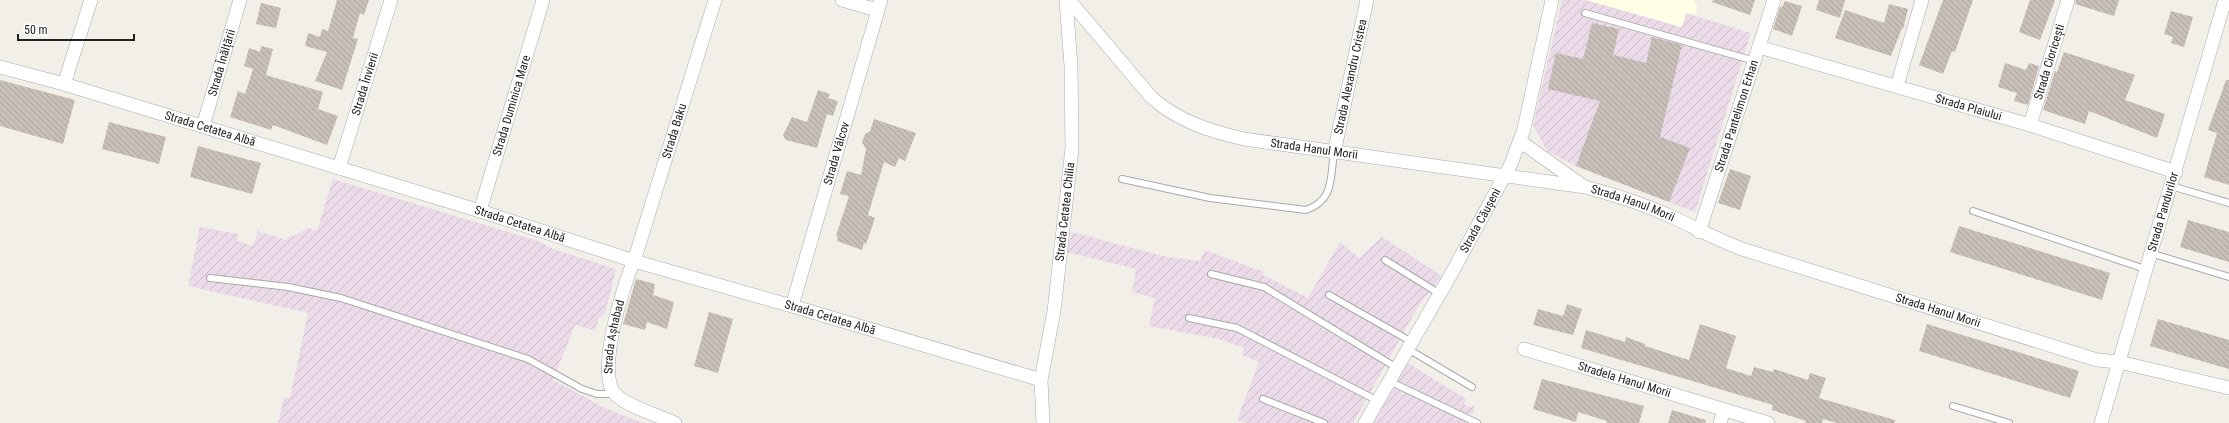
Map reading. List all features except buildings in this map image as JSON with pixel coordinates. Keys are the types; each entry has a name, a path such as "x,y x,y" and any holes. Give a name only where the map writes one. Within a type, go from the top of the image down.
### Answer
{"street":[{"path":"64,84 91,0"},
{"name":"Strada Înălțării","path":"203,126 240,0"},
{"name":"Strada Învierii","path":"339,168 391,0"},
{"name":"Strada Duminica Mare","path":"480,211 543,0"},
{"name":"Strada Baku","path":"634,261 714,0"},
{"path":"842,0 879,5"},
{"name":"Strada Hanul Morii","path":"1068,0 1151,97 1164,109 1186,122 1244,139 1585,188 1617,195 1673,218 1699,232 1742,249 2097,360 2119,362 2229,388"},
{"name":"Strada Cetatea Chilia","path":"1043,423 1041,380 1054,311 1072,148 1071,66 1068,0"},
{"name":"Strada Alexandru Cristea","path":"1334,153 1367,0"},
{"name":"Strada Căușeni","path":"1365,423 1440,294 1505,176 1521,142 1552,0"},
{"name":"Strada Pantelimon Erhan","path":"1699,232 1774,0"},
{"path":"1897,86 1922,0"},
{"name":"Strada Cioricești","path":"2030,125 2068,0"},
{"name":"Strada Pandurilor","path":"2101,423 2145,269 2176,172 2225,0"},
{"name":"Strada Vâlcov","path":"792,306 879,5"},
{"name":"Strada Plaiului","path":"1759,47 2030,125 2176,172"},
{"name":"Strada Cetatea Albă","path":"0,67 64,84 203,126 480,211 634,261 1041,380"},
{"path":"1521,142 1585,188"},
{"name":"Strada Așhabad","path":"615,394 609,382 608,369 611,340 623,289 634,261"},
{"name":"Stradela Hanul Morii","path":"1524,349 1768,423"},
{"path":"615,394 628,402 675,423"},
{"path":"1720,423 1724,410"}],"lane":[{"path":"1586,13 1755,61"},
{"path":"1122,179 1210,198 1306,210 1318,205 1328,193 1334,153"},
{"path":"2171,186 2229,203"},
{"path":"1973,211 2145,269"},
{"path":"2150,253 2229,277"},
{"path":"1385,260 1440,294"},
{"path":"1211,274 1264,287 1397,368"},
{"path":"210,278 288,287 341,298 528,359 582,389 597,394 615,394"},
{"path":"1329,295 1472,387"},
{"path":"1189,318 1237,328 1378,401"},
{"path":"1389,381 1477,423"},
{"path":"1263,399 1324,423"},
{"path":"1953,406 2009,423"}],"shaded area":[{"path":"1562,0 1586,0 1681,27 1686,13 1751,33 1695,212 1576,166 1547,151 1533,125"},
{"path":"1586,0 1693,0 1697,5 1696,15 1686,13 1682,27"},
{"path":"333,179 538,241 553,249 616,269 605,314 599,317 595,330 575,325 553,380 605,408 643,423 278,423 284,397 290,398 308,313 188,286 200,227 238,234 237,241 253,246 258,231 286,240 288,237 292,237 308,228 317,231"},
{"path":"1072,232 1167,257 1200,261 1205,250 1264,272 1263,275 1308,298 1340,242 1359,258 1382,237 1442,276 1419,305 1353,423 1246,423 1237,420 1259,362 1242,355 1244,348 1219,339 1149,326 1155,298 1132,292 1136,269 1066,252"},
{"path":"1408,363 1466,399 1464,404 1469,407 1474,406 1474,413 1464,415 1479,423 1373,423"}]}
